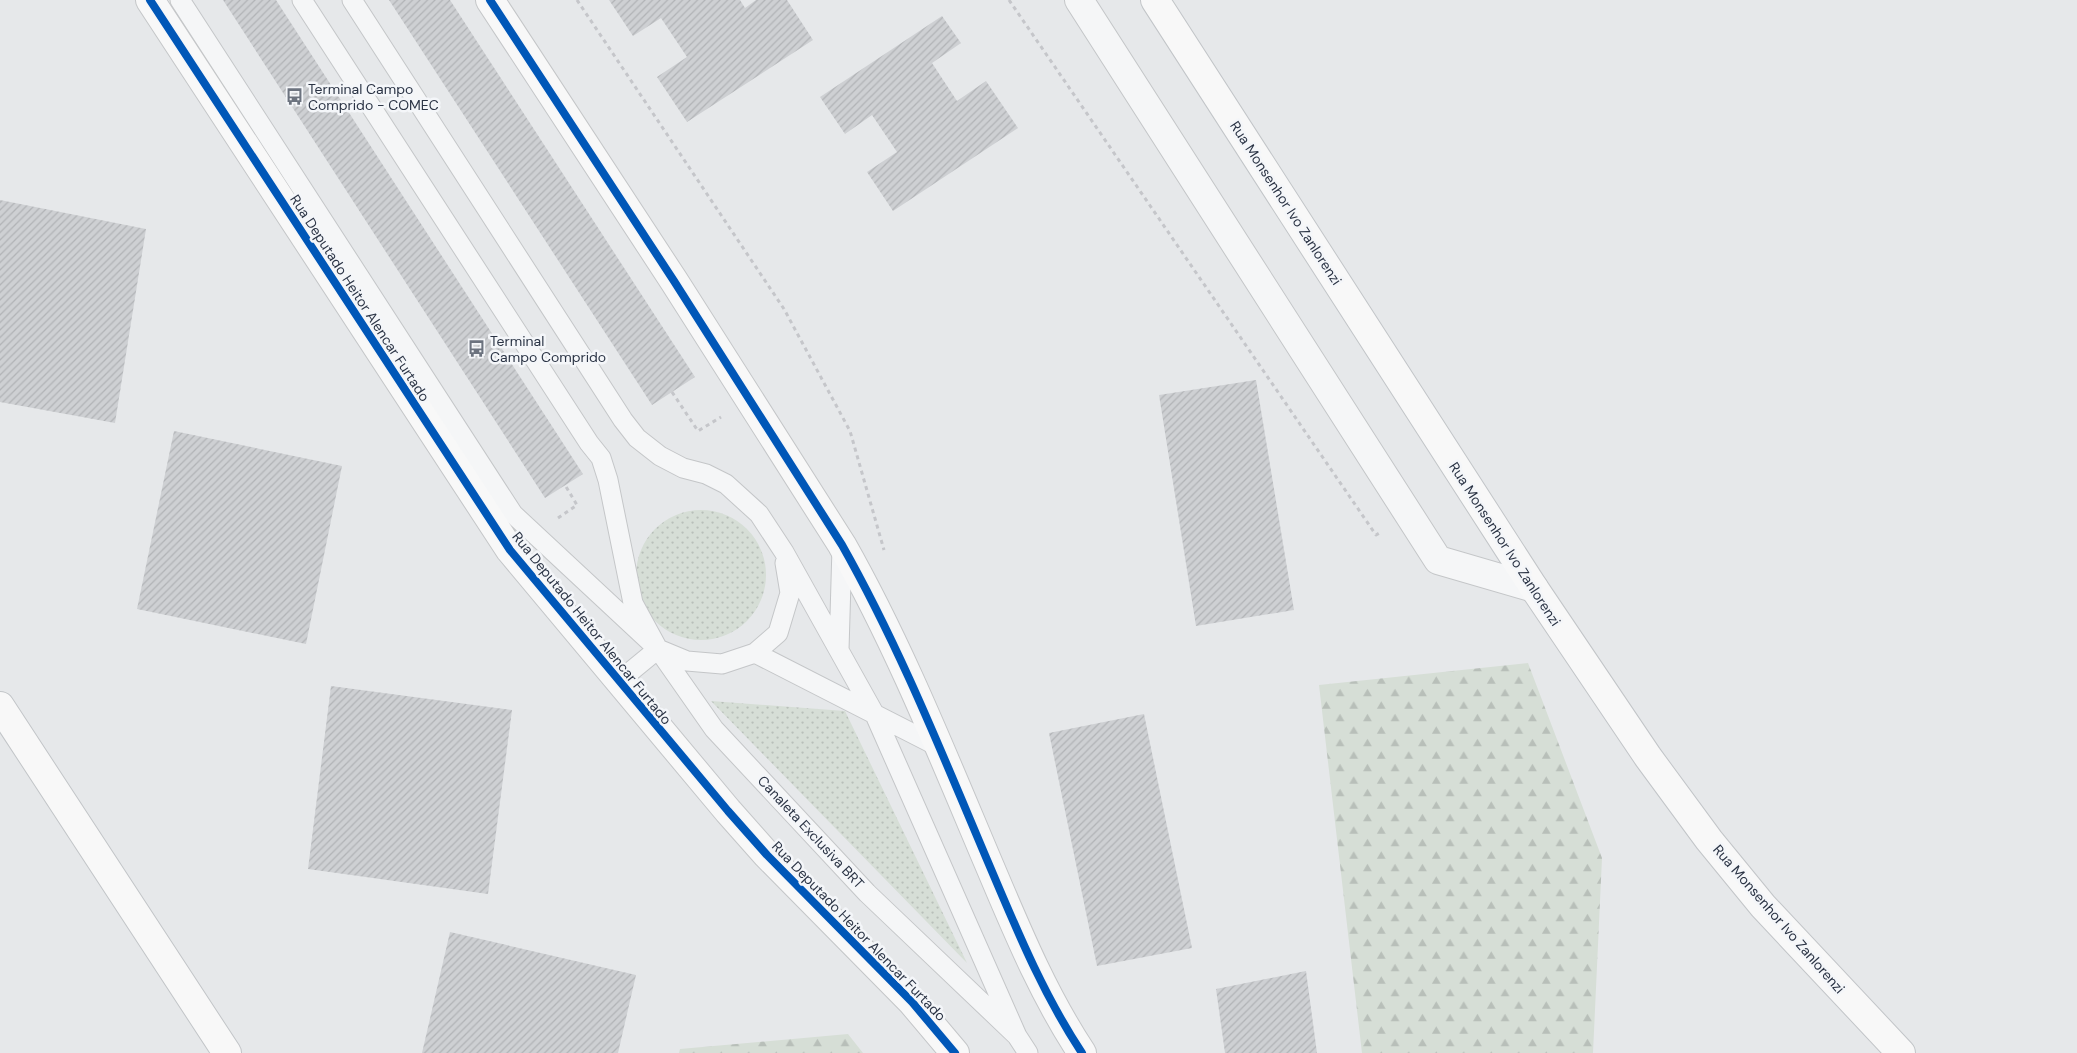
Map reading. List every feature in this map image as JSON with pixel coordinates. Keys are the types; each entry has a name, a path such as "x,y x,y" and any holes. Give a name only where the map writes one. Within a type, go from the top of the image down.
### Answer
{"street":[{"name":"Rua Deputado Heitor Alencar Furtado","path":"150,0 510,550 754,840 912,1002 955,1053"},
{"path":"490,0 842,545 876,608 939,747 1042,985 1082,1053"},
{"path":"1079,0 1438,560 1534,588"},
{"name":"Rua Monsenhor Ivo Zanlorenzi","path":"1155,0 1594,680 1709,840 1763,906 1901,1053"},
{"path":"0,706 227,1053"}],"lane":[{"path":"180,0 513,514 658,649 687,661 722,664 756,653 778,633 790,593 784,552 759,514 726,484 706,474 683,468 637,438 623,420 352,0"},
{"path":"302,0 589,443 601,458 608,480 633,603 658,649"},
{"path":"838,651 842,545"},
{"name":"Canaleta Exclusiva BRT","path":"784,552 875,715 1017,1036 1028,1053"},
{"path":"619,681 658,649"},
{"name":"Canaleta Exclusiva BRT","path":"658,649 714,729 867,892 1017,1036"},
{"path":"756,653 939,747"}],"path":[{"path":"577,0 784,309 850,431 887,558"},
{"path":"1009,0 1376,535 1408,512"},
{"path":"672,392 698,431 749,399"}],"green space":[{"path":"701,510 726,515 747,529 761,550 766,575 761,600 747,621 726,635 701,640 676,635 655,621 641,600 636,575 641,550 655,529 676,515"},
{"path":"1528,663 1602,858 1593,1053 1362,1053 1319,685"},
{"path":"711,701 845,711 967,963"},
{"path":"848,1034 863,1053 679,1053 680,1049"}],"building":[{"name":"Terminal Campo Comprido","path":"223,0 276,0 583,474 545,498"},
{"name":"Terminal Campo Comprido","path":"389,0 450,0 695,377 652,405"},
{"path":"609,0 740,0 745,8 756,0 787,0 813,40 687,122 657,77 687,57 661,18 633,36"},
{"path":"942,16 961,43 932,63 957,101 986,81 1018,128 893,211 867,172 897,152 872,115 845,134 820,97"},
{"path":"0,200 146,229 115,423 0,402"},
{"path":"1256,380 1294,610 1196,626 1159,395"},
{"path":"174,431 342,466 306,644 137,609"},
{"path":"331,686 512,710 488,894 308,869"},
{"path":"1144,714 1192,948 1097,966 1049,733"},
{"path":"450,932 636,975 618,1053 422,1053"},
{"path":"1306,971 1317,1053 1225,1053 1216,989"}],"cycle path":[{"path":"150,0 510,550 728,811 767,855 912,1002 955,1053"},
{"path":"490,0 674,281 842,545 882,621 918,698 1029,956 1067,1029 1082,1053"}],"place":[{"name":"Terminal Campo Comprido - COMEC","path":"294,97"},
{"name":"Terminal Campo Comprido","path":"476,349"}]}
